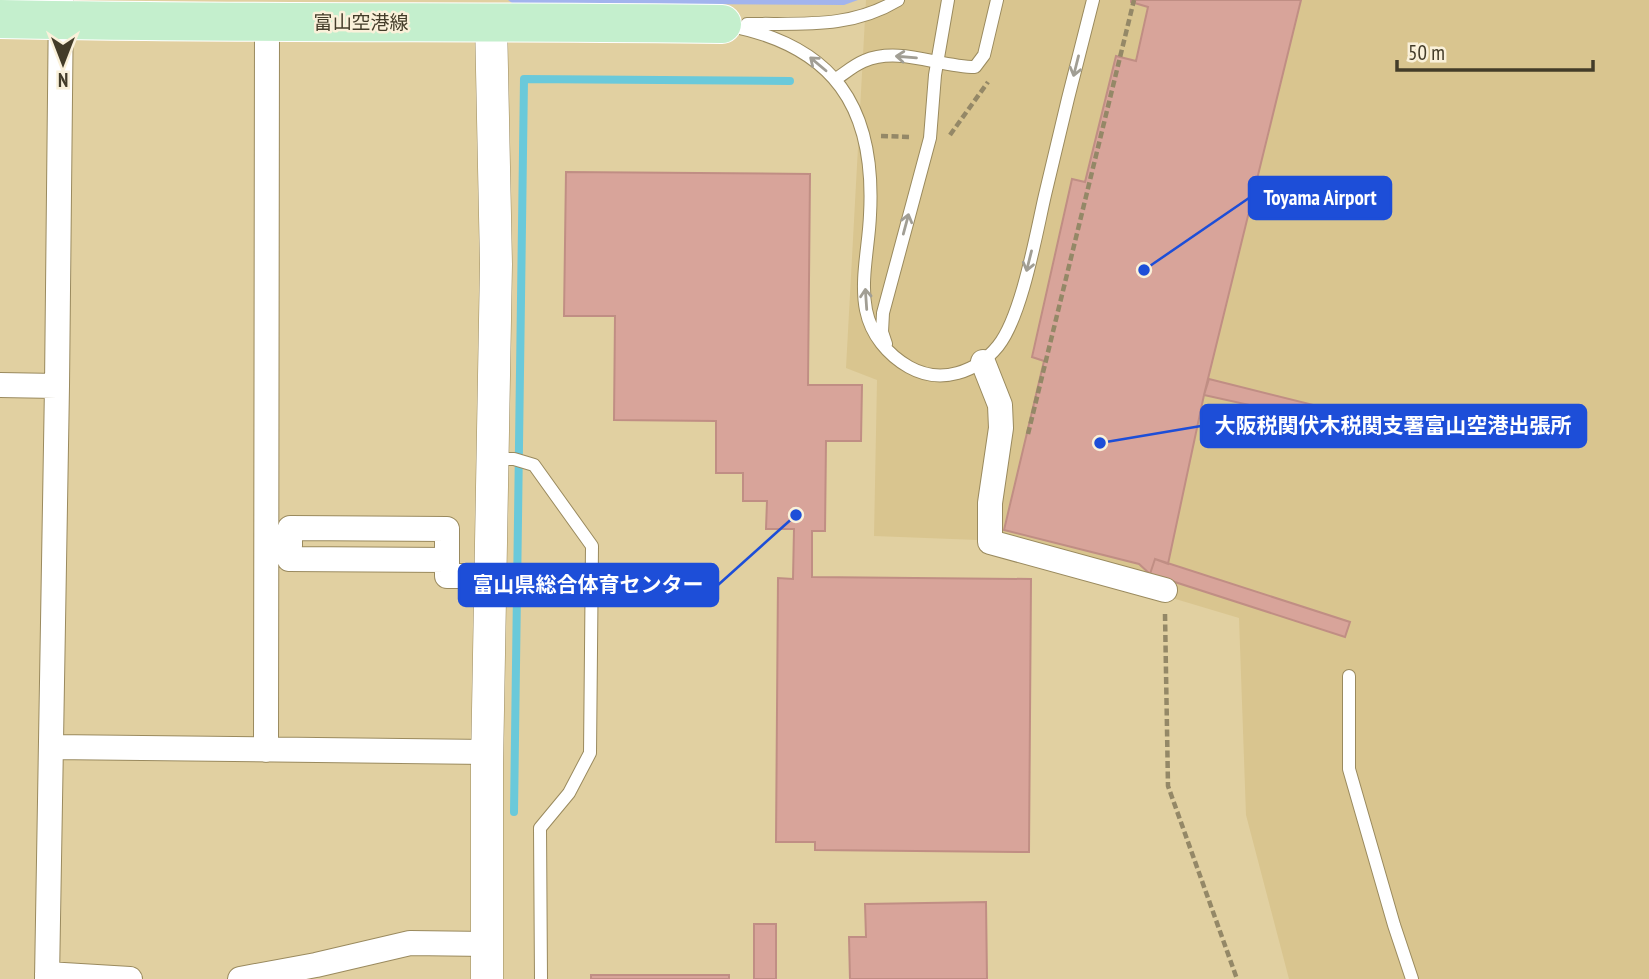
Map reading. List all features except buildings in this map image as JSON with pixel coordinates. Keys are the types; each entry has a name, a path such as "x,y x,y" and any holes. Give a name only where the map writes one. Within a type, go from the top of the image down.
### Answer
{"main road":[{"name":"富山空港線","path":"0,19 61,10 267,23 490,11 722,24"}],"street":[{"path":"61,10 47,977 130,979"},
{"path":"487,979 490,576 503,459 490,11"},
{"path":"266,750 278,545 267,23"},
{"path":"983,362 1000,405 1001,428 990,503 990,542 1080,575 1165,590"},
{"path":"0,385 57,386"},
{"path":"278,545 290,528 447,529 447,576 490,576"},
{"path":"52,747 487,752"},
{"path":"240,979 411,943 488,944"}],"lane":[{"path":"722,24 838,22 867,16 898,0"},
{"path":"896,359 882,332 883,313 930,138 937,63 948,0"},
{"path":"836,79 864,61 880,57 908,56 956,67 975,67 985,55 997,0"},
{"path":"722,24 757,31 807,55 836,79 856,109 866,137 872,194 864,290 866,310 883,346 896,359 913,369 932,374 953,375 969,371 983,362 1000,344 1013,319 1093,0"},
{"path":"503,459 534,465 592,546 590,753 569,793 540,828 541,979"},
{"path":"1349,676 1349,769 1412,979"}],"path":[{"path":"1025,445 1134,0"},
{"path":"880,136 914,137"},
{"path":"1165,590 1168,786 1237,979"}],"shaded area":[{"path":"508,0 858,0 844,5 512,3"},
{"path":"866,0 1649,0 1649,979 1289,979 1246,815 1239,618 978,540 874,536 877,380 846,368"}],"waterway":[{"path":"514,812 524,79 790,81"}],"place":[{"name":"Toyama Airport","path":"1144,270"},
{"name":"大阪税関伏木税関支署富山空港出張所","path":"1100,443"},
{"name":"富山県総合体育センター","path":"796,515"}]}
